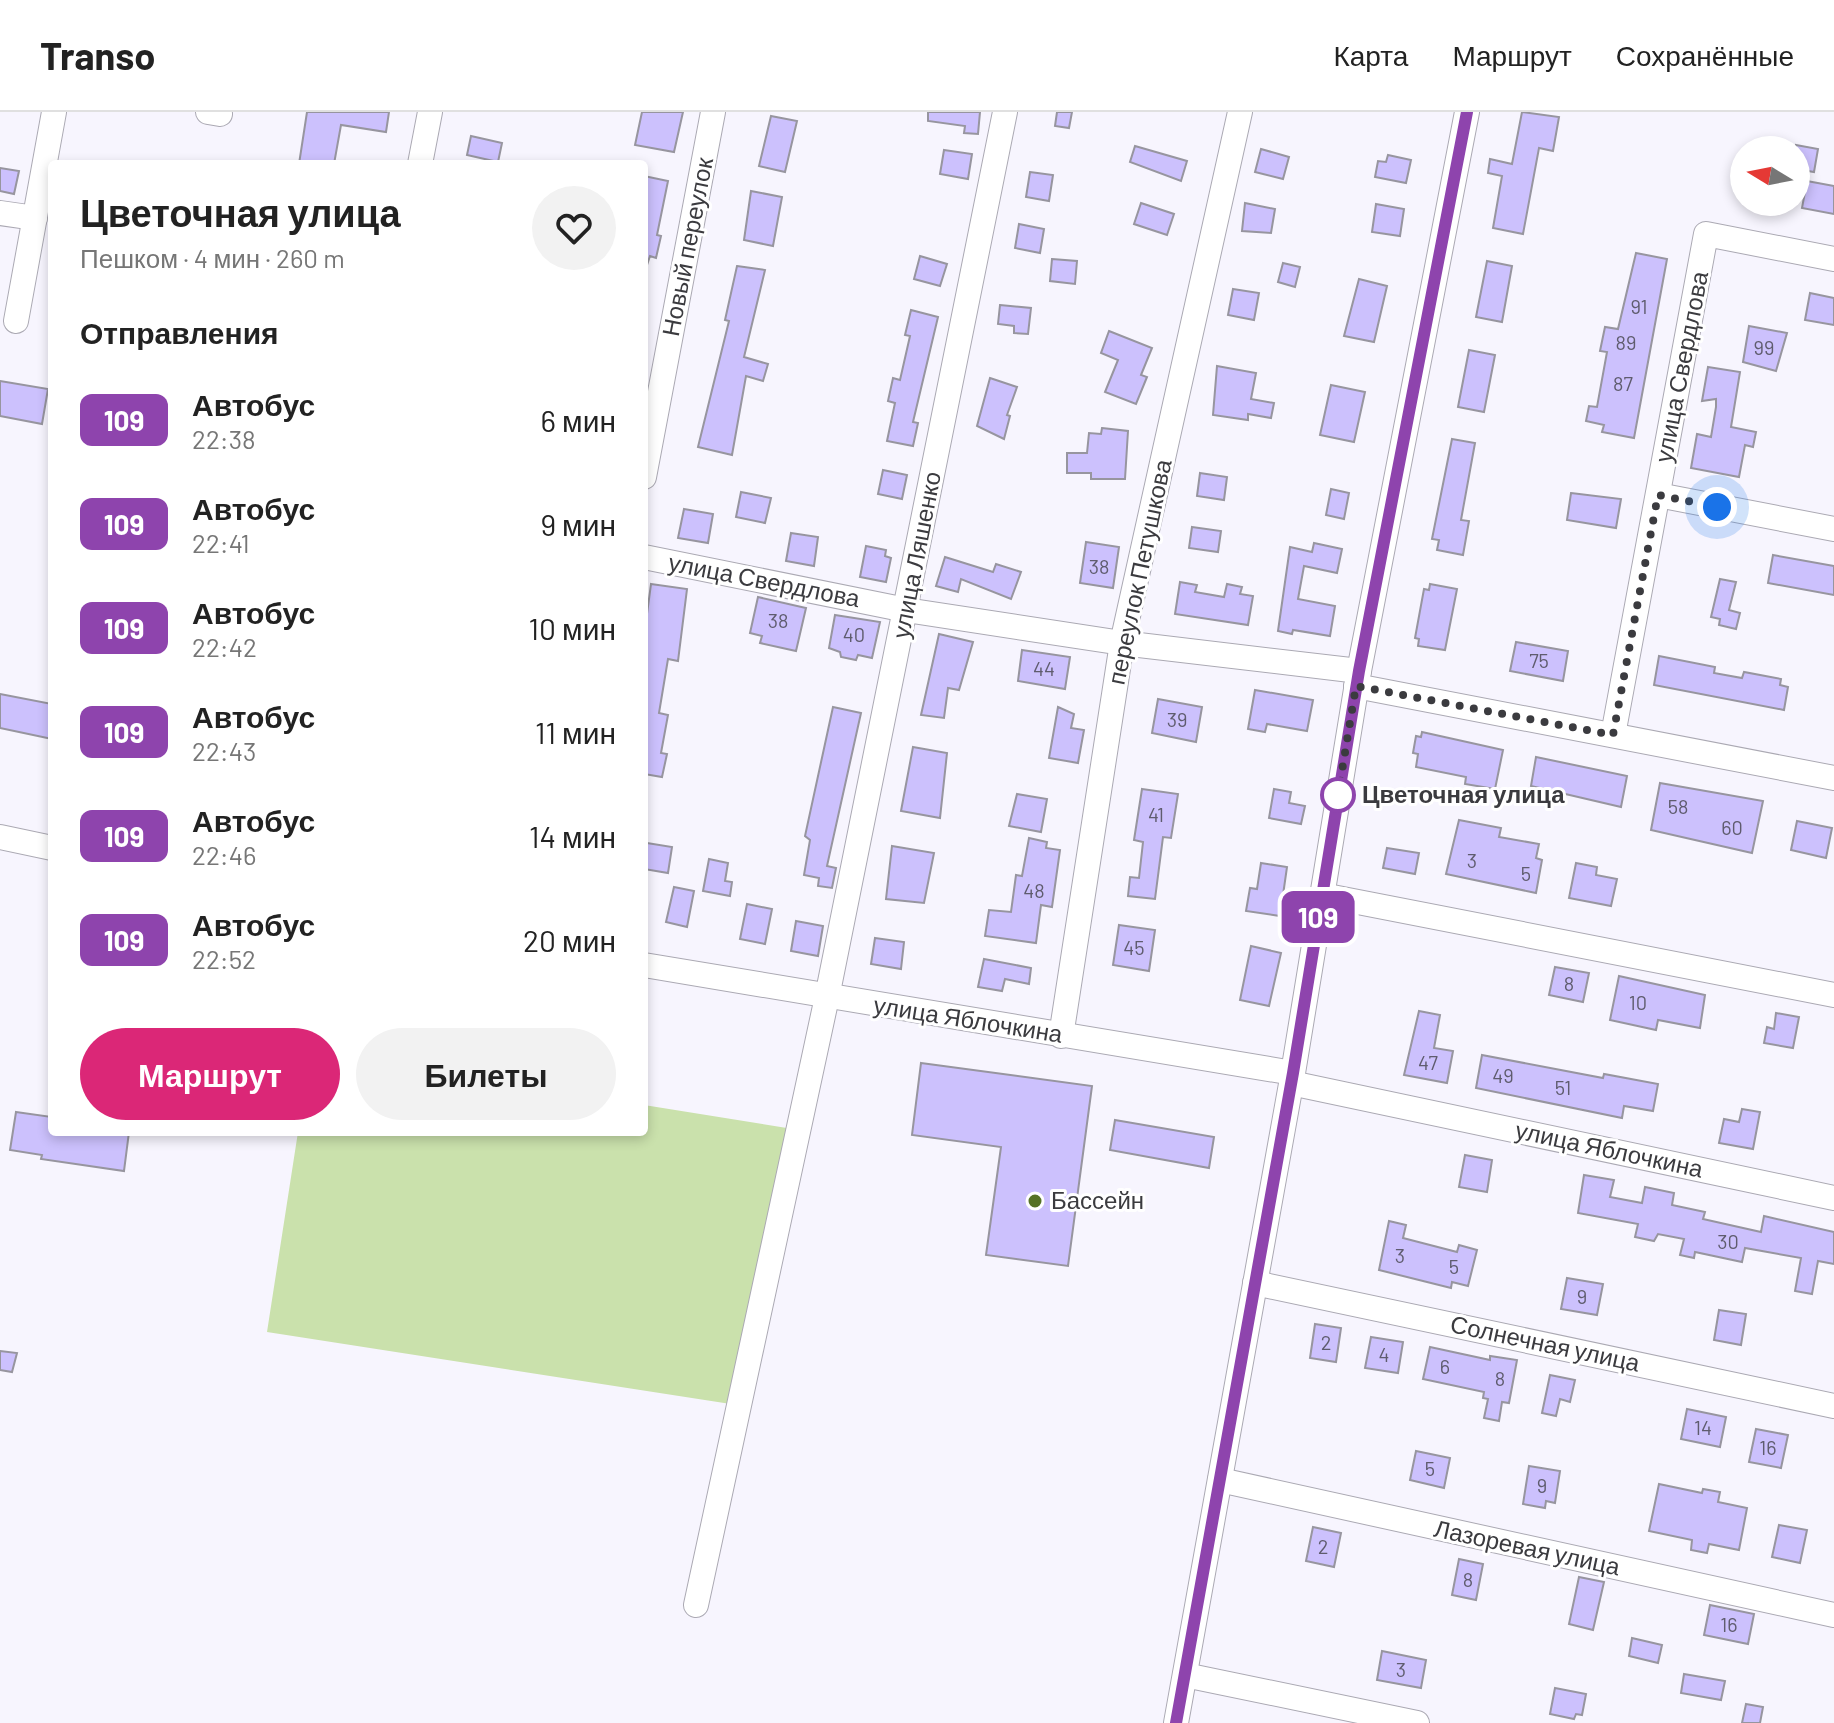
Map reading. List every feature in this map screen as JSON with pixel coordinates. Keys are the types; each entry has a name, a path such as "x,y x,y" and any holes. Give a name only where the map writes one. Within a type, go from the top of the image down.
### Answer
{"street":[{"path":"16,321 54,112"},
{"path":"421,160 430,112"},
{"name":"Новый переулок","path":"648,456 713,112"},
{"name":"улица Ляшенко","path":"696,1605 827,997 1005,112"},
{"name":"переулок Петушкова","path":"1061,1036 1122,643 1240,112"},
{"path":"1176,1723 1292,1078 1358,678 1467,112"},
{"path":"0,213 35,218"},
{"name":"улица Свердлова","path":"1613,735 1706,234 1834,259"},
{"path":"1658,495 1834,529"},
{"name":"улица Свердлова","path":"648,558 906,610 1358,678 1613,735 1834,778"},
{"path":"0,837 48,847"},
{"path":"1322,895 1834,995"},
{"name":"улица Яблочкина","path":"648,966 1292,1078 1834,1198"},
{"name":"Солнечная улица","path":"1255,1283 1834,1406"},
{"name":"Лазоревая улица","path":"1220,1480 1834,1615"},
{"path":"1185,1675 1417,1723"}],"green space":[{"path":"648,1106 793,1129 750,1407 267,1332 297,1136 648,1136"}],"building":[{"path":"307,112 389,112 386,132 341,125 335,160 300,160"},
{"path":"642,112 683,112 674,152 635,145"},
{"path":"928,112 980,112 978,134 964,133 965,126 928,121"},
{"path":"1057,112 1072,112 1069,128 1055,126"},
{"path":"1522,112 1559,117 1553,151 1539,148 1523,234 1493,228 1502,176 1488,173 1490,159 1512,164"},
{"path":"771,116 797,121 785,172 759,166"},
{"path":"471,136 502,143 498,160 467,155"},
{"path":"1135,146 1187,161 1181,181 1130,162"},
{"path":"1810,148 1818,149 1814,172 1810,171"},
{"path":"1261,149 1289,157 1283,179 1255,172"},
{"path":"944,150 972,154 968,179 940,174"},
{"path":"1388,155 1411,160 1406,183 1375,177 1378,161 1386,162"},
{"path":"0,168 19,171 14,194 0,191"},
{"path":"1030,172 1053,175 1049,201 1026,197"},
{"path":"648,177 668,181 657,235 661,236 656,258 650,256 648,262"},
{"path":"1810,182 1834,186 1834,214 1810,210"},
{"path":"751,191 782,197 773,246 744,240"},
{"path":"1141,203 1174,214 1167,235 1134,224"},
{"path":"1245,203 1275,209 1271,233 1242,231"},
{"path":"1376,204 1404,209 1400,236 1372,232"},
{"path":"1019,224 1044,229 1040,253 1015,248"},
{"path":"1636,253 1667,259 1634,438 1602,432 1604,425 1586,421 1589,406 1597,407 1607,352 1600,351 1605,327 1618,329"},
{"path":"920,256 947,264 940,286 914,279"},
{"path":"1052,259 1077,261 1075,284 1050,281"},
{"path":"1487,261 1512,266 1502,322 1476,317"},
{"path":"1283,263 1300,267 1295,287 1278,282"},
{"path":"737,266 765,270 744,357 768,364 763,381 746,376 732,455 698,447 729,321 725,320"},
{"path":"1359,279 1387,286 1374,342 1344,336"},
{"path":"1233,289 1259,293 1254,320 1228,315"},
{"path":"1810,293 1834,298 1834,325 1805,320"},
{"path":"1000,305 1031,308 1028,334 1014,333 1014,326 998,324"},
{"path":"911,310 938,317 913,422 918,423 913,446 887,441 895,403 888,401 893,378 900,380 910,336 905,335"},
{"path":"1749,326 1787,333 1776,371 1743,362"},
{"path":"1109,331 1152,348 1141,375 1147,377 1136,404 1105,392 1118,360 1101,353"},
{"path":"1469,350 1495,355 1484,412 1458,407"},
{"path":"1217,366 1256,373 1251,399 1274,403 1271,418 1248,414 1248,420 1213,415"},
{"path":"1708,367 1740,372 1731,427 1756,432 1753,447 1745,445 1739,477 1691,468 1697,434 1711,437 1716,399 1702,401"},
{"path":"990,378 1017,387 1007,415 1010,416 1004,439 977,426"},
{"path":"0,381 48,389 42,424 0,416"},
{"path":"1331,385 1365,392 1354,442 1320,435"},
{"path":"1102,428 1128,431 1125,479 1091,479 1091,473 1067,473 1067,453 1087,453 1089,433 1101,434"},
{"path":"1452,439 1475,443 1461,520 1469,521 1463,555 1437,550 1439,540 1432,539"},
{"path":"883,470 907,475 902,499 878,494"},
{"path":"1200,473 1227,477 1224,500 1197,496"},
{"path":"1331,489 1349,493 1344,519 1326,515"},
{"path":"741,492 771,498 765,523 736,517"},
{"path":"1571,493 1621,499 1616,528 1567,520"},
{"path":"684,509 713,514 708,543 678,538"},
{"path":"1192,527 1221,531 1218,552 1189,548"},
{"path":"791,533 818,537 814,566 786,561"},
{"path":"1086,542 1119,547 1113,588 1080,583"},
{"path":"1314,543 1342,549 1337,573 1304,566 1298,599 1335,606 1330,636 1293,630 1292,634 1278,631 1290,547 1312,552"},
{"path":"866,546 886,550 885,556 891,558 886,582 860,577"},
{"path":"1773,555 1834,566 1834,595 1768,583"},
{"path":"945,557 993,572 996,564 1021,572 1011,599 961,579 958,592 936,586"},
{"path":"1720,579 1736,582 1729,610 1740,613 1736,629 1719,625 1720,619 1711,617"},
{"path":"1180,582 1197,585 1195,592 1224,597 1227,584 1242,587 1240,594 1253,596 1248,625 1175,614"},
{"path":"651,584 687,589 678,661 668,659 659,713 668,715 661,753 667,754 662,777 648,775 648,606"},
{"path":"1430,584 1457,589 1445,650 1418,646 1419,639 1415,638 1424,589 1429,590"},
{"path":"758,597 806,608 796,651 760,643 762,636 750,633"},
{"path":"835,615 880,622 872,658 858,655 856,660 841,657 840,652 829,648"},
{"path":"939,634 973,642 959,690 948,688 944,718 921,715"},
{"path":"1516,642 1568,651 1563,681 1510,671"},
{"path":"1022,650 1070,657 1065,689 1018,681"},
{"path":"1659,656 1715,667 1714,673 1742,678 1744,672 1781,679 1780,685 1788,687 1784,710 1654,685"},
{"path":"1255,690 1313,700 1307,731 1267,724 1265,732 1248,729"},
{"path":"0,694 48,703 48,738 0,728"},
{"path":"1158,699 1202,707 1196,742 1152,733"},
{"path":"833,707 861,713 827,866 836,868 832,888 818,886 819,878 804,875 810,840 805,836"},
{"path":"1058,707 1074,714 1071,728 1084,730 1078,763 1049,758"},
{"path":"1422,732 1503,750 1495,789 1465,784 1466,777 1416,767 1418,754 1413,753 1416,736 1421,737"},
{"path":"913,747 947,753 940,818 901,811"},
{"path":"1536,757 1627,776 1621,807 1531,786"},
{"path":"1660,783 1763,801 1752,853 1651,830"},
{"path":"1142,789 1178,794 1171,838 1163,837 1155,899 1128,896 1130,877 1139,878 1143,842 1134,840"},
{"path":"1274,789 1291,792 1289,803 1305,806 1301,824 1269,818"},
{"path":"1017,794 1047,799 1041,832 1009,826"},
{"path":"1459,820 1501,828 1499,837 1539,844 1536,858 1542,860 1536,893 1446,874"},
{"path":"1797,821 1832,828 1826,858 1791,850"},
{"path":"1029,838 1047,842 1046,848 1060,850 1052,907 1041,905 1036,943 985,936 989,910 1011,912 1016,875 1022,876"},
{"path":"648,843 672,847 668,873 648,870"},
{"path":"892,846 934,853 924,903 886,899"},
{"path":"1387,848 1419,853 1415,874 1383,868"},
{"path":"709,859 728,863 725,881 732,882 730,896 703,891"},
{"path":"1261,863 1287,867 1280,916 1246,911 1250,888 1257,889"},
{"path":"1576,863 1597,867 1596,875 1617,879 1611,906 1569,898"},
{"path":"674,887 694,891 687,927 666,922"},
{"path":"747,904 772,909 765,944 740,939"},
{"path":"796,921 823,926 818,956 791,951"},
{"path":"1119,925 1155,930 1149,971 1113,965"},
{"path":"875,938 904,942 901,969 871,964"},
{"path":"1251,946 1281,953 1269,1006 1240,1000"},
{"path":"984,959 1031,968 1029,984 1005,979 1002,991 978,987"},
{"path":"1555,967 1589,973 1583,1002 1549,995"},
{"path":"1619,976 1705,995 1700,1028 1658,1020 1656,1030 1610,1020"},
{"path":"1419,1011 1440,1015 1434,1048 1453,1051 1447,1083 1404,1075"},
{"path":"1776,1013 1799,1017 1793,1048 1764,1043 1767,1027 1774,1029"},
{"path":"1482,1055 1603,1078 1604,1074 1658,1084 1653,1111 1624,1106 1622,1118 1476,1088"},
{"name":"Бассейн","path":"921,1063 1092,1086 1068,1266 986,1255 1001,1147 912,1135"},
{"path":"1742,1109 1760,1112 1753,1149 1719,1143 1724,1119 1739,1122"},
{"path":"16,1112 48,1116 48,1136 128,1136 124,1171 41,1159 42,1155 10,1150"},
{"path":"1115,1120 1214,1137 1209,1168 1110,1150"},
{"path":"1465,1155 1492,1160 1487,1192 1459,1187"},
{"path":"1584,1175 1614,1180 1610,1197 1642,1203 1645,1187 1674,1193 1672,1205 1705,1212 1703,1219 1761,1232 1764,1216 1834,1232 1834,1264 1818,1261 1812,1294 1795,1291 1801,1258 1745,1248 1742,1262 1695,1252 1694,1258 1680,1255 1684,1239 1658,1234 1654,1241 1635,1237 1638,1224 1578,1213"},
{"path":"1389,1221 1406,1225 1403,1238 1457,1252 1459,1245 1477,1250 1468,1286 1452,1282 1451,1288 1379,1270"},
{"path":"1567,1278 1603,1284 1597,1315 1561,1309"},
{"path":"1719,1310 1746,1314 1741,1345 1714,1340"},
{"path":"1315,1324 1341,1328 1336,1362 1310,1358"},
{"path":"1371,1337 1403,1342 1398,1373 1365,1368"},
{"path":"1430,1347 1490,1360 1490,1356 1517,1360 1509,1403 1502,1402 1499,1421 1484,1418 1488,1399 1483,1398 1484,1392 1423,1379"},
{"path":"0,1351 17,1353 12,1372 0,1370"},
{"path":"1550,1375 1575,1380 1570,1402 1560,1399 1556,1416 1542,1413"},
{"path":"1687,1409 1726,1417 1720,1447 1681,1439"},
{"path":"1756,1429 1788,1435 1781,1468 1749,1462"},
{"path":"1416,1451 1450,1458 1444,1488 1410,1480"},
{"path":"1529,1466 1560,1471 1555,1503 1546,1501 1545,1508 1523,1504"},
{"path":"1659,1484 1702,1493 1703,1489 1720,1492 1718,1502 1747,1508 1739,1550 1709,1544 1707,1553 1691,1550 1692,1540 1649,1531"},
{"path":"1779,1525 1807,1530 1800,1563 1772,1557"},
{"path":"1313,1527 1341,1533 1334,1567 1306,1561"},
{"path":"1459,1559 1483,1564 1476,1600 1452,1595"},
{"path":"1579,1577 1604,1582 1593,1630 1569,1624"},
{"path":"1710,1605 1754,1614 1748,1644 1704,1635"},
{"path":"1632,1638 1662,1645 1658,1663 1629,1656"},
{"path":"1382,1651 1426,1660 1421,1688 1377,1680"},
{"path":"1684,1674 1725,1681 1721,1700 1681,1693"},
{"path":"1555,1688 1586,1694 1582,1715 1576,1714 1574,1719 1550,1714"},
{"path":"1746,1704 1763,1707 1760,1723 1742,1723"}],"bus line":[{"name":"109","path":"1176,1723 1293,1073 1359,671 1467,112"}],"place":[{"name":"Цветочная улица","path":"1338,795"},
{"name":"Бассейн","path":"1035,1201"}],"route":[{"path":"1338,795 1356,686 1613,735 1658,495 1717,507"}]}
